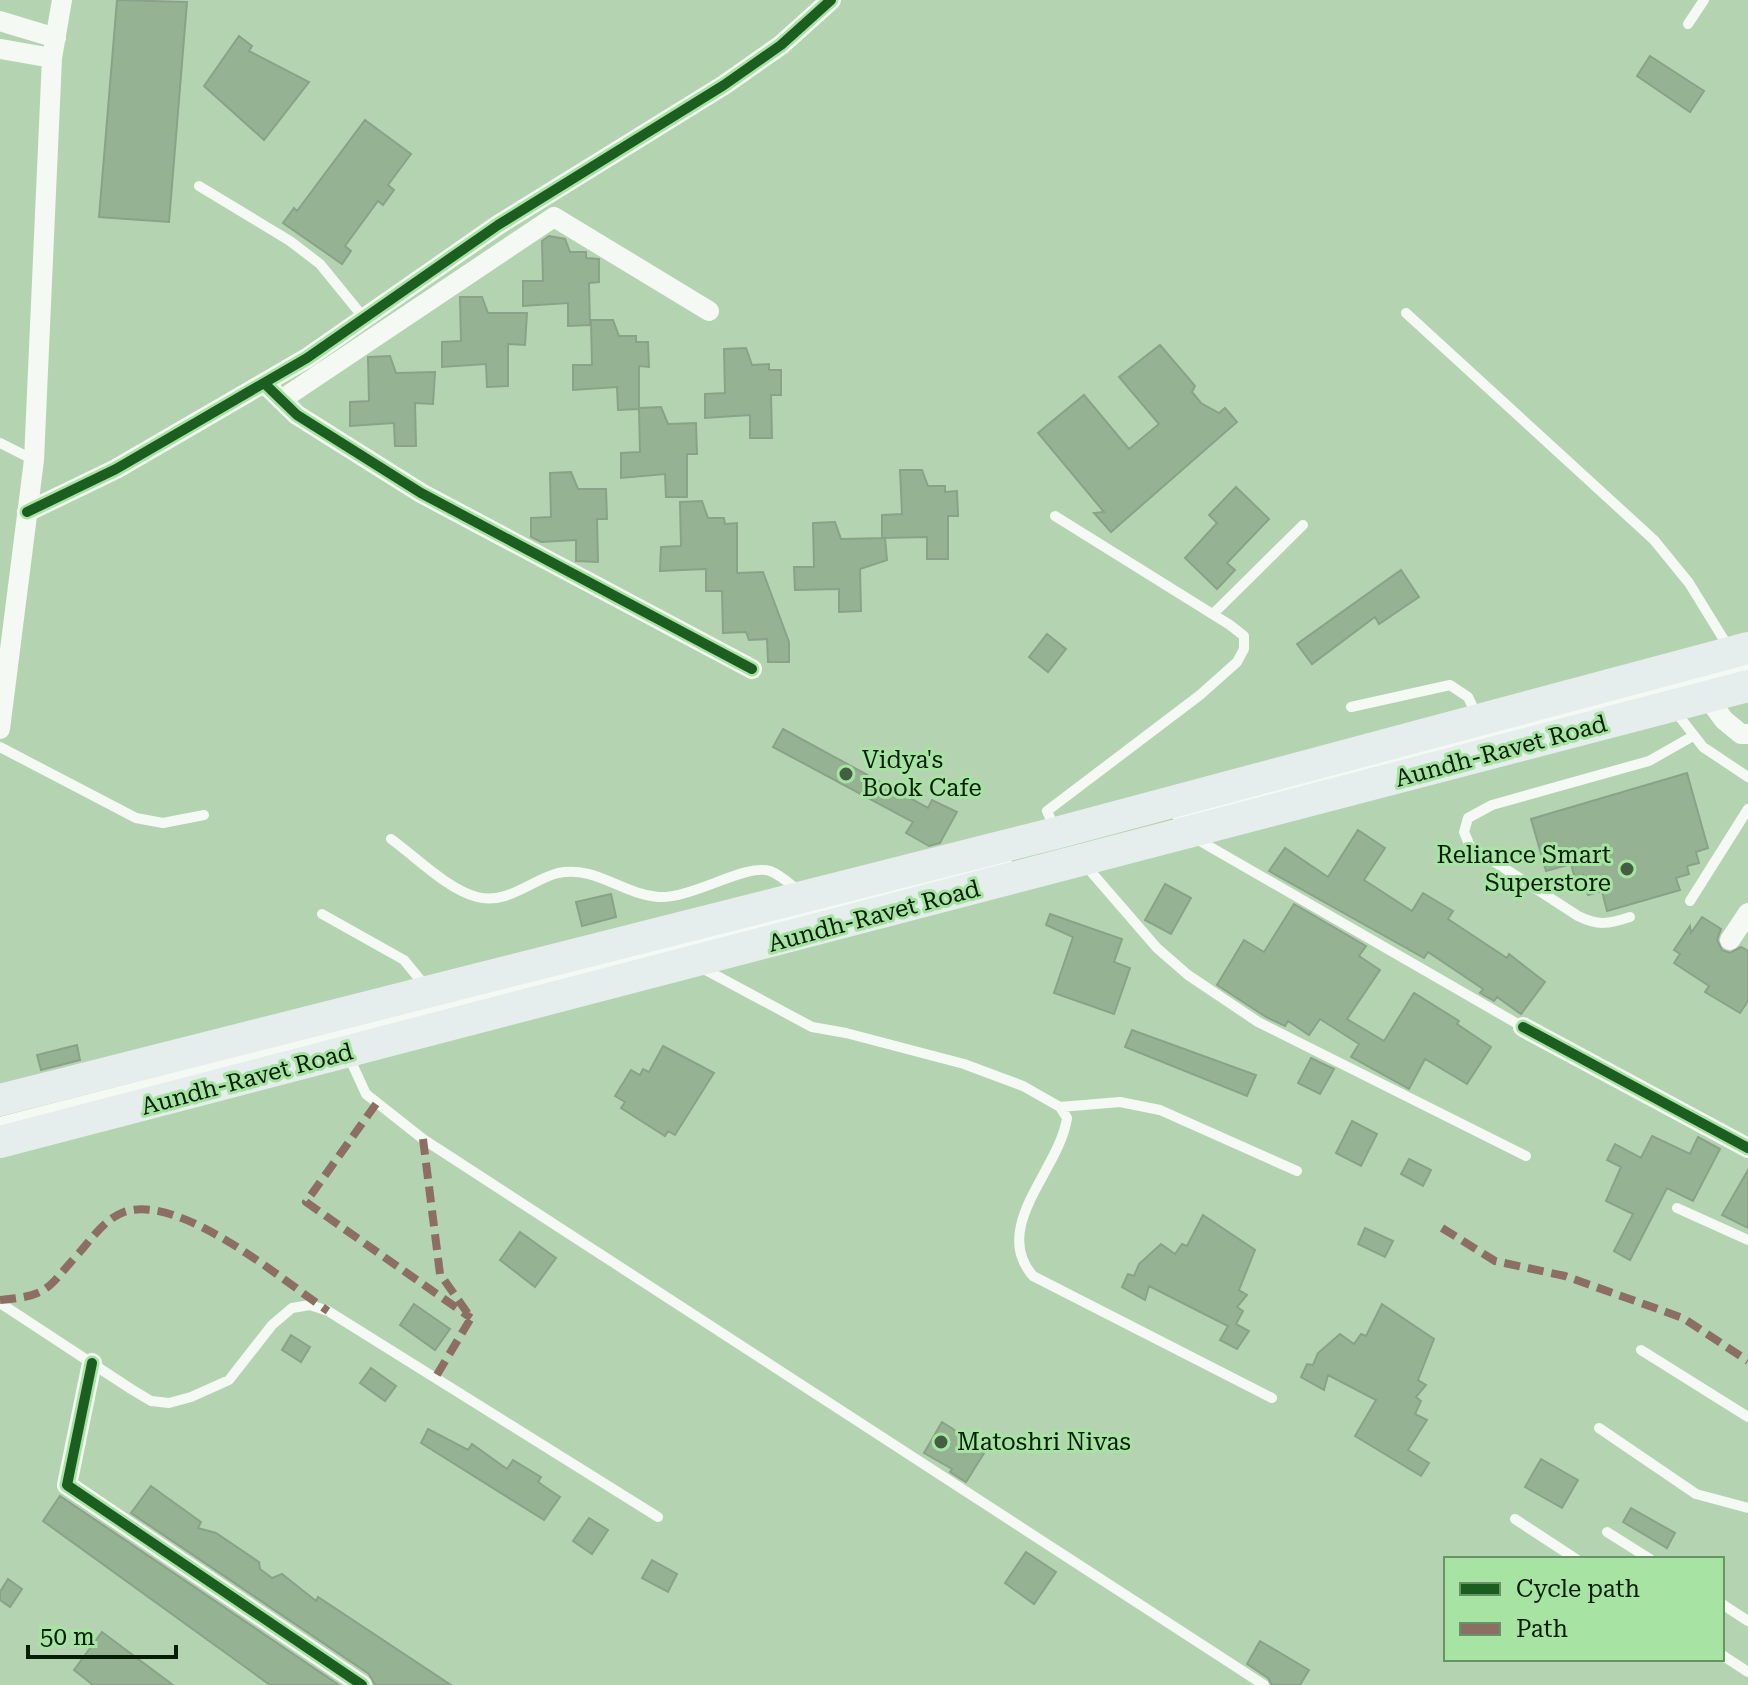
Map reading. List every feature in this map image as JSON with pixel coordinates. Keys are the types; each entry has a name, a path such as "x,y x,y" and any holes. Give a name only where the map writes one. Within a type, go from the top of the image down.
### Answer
{"main road":[{"name":"Aundh-Ravet Road","path":"0,1100 1743,656"},
{"name":"Aundh-Ravet Road","path":"0,1142 1082,861 1180,827 1748,686"}],"street":[{"path":"6,0 0,50 54,48"},
{"path":"0,729 34,460 54,48 62,0"},
{"path":"27,512 116,469 265,384 498,225 724,85 781,45 820,3"},
{"path":"2,23 54,48"},
{"path":"281,400 554,217 709,311"},
{"path":"265,384 328,437 421,493 752,669"},
{"path":"1707,697 1724,720 1741,734 1748,734"},
{"path":"1730,940 1748,913"},
{"path":"1523,1027 1748,1148"},
{"path":"92,1363 67,1485 362,1685"}],"lane":[{"path":"1688,24 1704,0"},
{"path":"199,186 290,241 320,264 364,318"},
{"path":"1180,827 1743,656 1654,540 1406,313"},
{"path":"0,443 34,460"},
{"path":"1055,516 1244,636 1244,649 1237,662 1200,695 1047,811 1056,833 1157,948 1188,975 1258,1022 1526,1156"},
{"path":"1213,614 1303,525"},
{"path":"1351,707 1450,685 1468,697 1479,721"},
{"path":"1671,706 1693,736 1720,760 1748,777"},
{"path":"1630,917 1597,924 1578,916 1470,846 1464,832 1468,818 1492,805 1649,761 1693,736"},
{"path":"0,747 136,818 163,823 204,815"},
{"path":"1690,901 1748,809"},
{"path":"1180,827 1523,1027"},
{"path":"391,839 464,892 479,898 495,899 556,874 581,871 657,897 678,895 759,869 771,871 805,896"},
{"path":"0,1122 1021,859"},
{"path":"322,914 404,960 430,991"},
{"path":"693,963 812,1027 964,1064 1023,1086 1060,1107 1067,1118 1065,1137 1024,1218 1017,1242 1021,1262 1033,1276 1272,1398"},
{"path":"348,1053 366,1094 423,1139 1264,1685"},
{"path":"1060,1107 1120,1102 1160,1110 1297,1171"},
{"path":"1677,1208 1748,1240"},
{"path":"0,1303 151,1401 169,1403 229,1380 246,1363 272,1325 292,1308 310,1305 328,1311 658,1517"},
{"path":"1641,1350 1748,1417"},
{"path":"1599,1428 1696,1494 1748,1508"},
{"path":"1515,1519 1573,1557"},
{"path":"1607,1532 1647,1557"},
{"path":"1724,1605 1748,1621"},
{"path":"1724,1656 1748,1672"}],"building":[{"path":"117,0 187,2 169,222 99,217"},
{"path":"239,36 252,46 249,51 309,82 264,140 204,86"},
{"path":"1650,56 1704,91 1690,112 1637,76"},
{"path":"365,120 411,154 388,185 394,190 383,205 378,201 345,246 351,251 342,264 283,223 294,208 297,211"},
{"path":"549,236 565,239 570,252 586,252 586,258 599,259 599,282 589,283 590,325 568,326 568,303 523,306 523,281 543,281 542,241"},
{"path":"460,297 482,297 488,313 527,313 525,345 508,344 508,386 487,387 486,364 442,367 442,342 461,341"},
{"path":"591,320 613,320 619,336 636,336 636,342 648,342 649,367 639,366 639,409 618,410 617,387 573,390 573,365 592,365"},
{"path":"1160,345 1195,386 1192,392 1201,403 1219,413 1225,408 1237,422 1111,532 1094,513 1104,512 1038,433 1084,395 1129,449 1159,424 1119,377"},
{"path":"746,348 752,365 769,364 769,370 781,370 781,395 771,395 772,438 750,438 750,415 705,418 705,394 725,393 724,349"},
{"path":"390,356 396,373 435,372 433,404 415,403 416,446 395,446 394,423 350,426 350,402 369,401 368,357"},
{"path":"661,407 668,424 696,423 697,454 687,454 687,497 666,497 665,474 621,478 621,453 640,452 639,408"},
{"path":"900,470 922,470 928,486 945,486 945,492 957,491 958,516 948,516 948,559 927,559 927,537 882,538 882,515 902,514"},
{"path":"571,472 578,489 606,489 607,519 597,519 598,562 576,561 576,540 541,542 531,537 531,518 551,517 550,473"},
{"path":"1236,487 1269,519 1227,563 1235,570 1217,589 1185,558 1217,523 1209,515"},
{"path":"702,501 708,518 724,518 725,524 737,523 737,573 763,572 789,642 789,662 768,662 767,639 749,640 746,632 723,633 722,591 706,591 706,569 660,571 661,547 681,546 680,502"},
{"path":"835,522 841,539 885,538 887,560 860,569 861,611 839,612 839,589 795,590 794,567 814,567 813,523"},
{"path":"1401,570 1419,597 1379,624 1375,617 1312,664 1297,644"},
{"path":"1047,634 1066,649 1048,672 1029,657"},
{"name":"Vidya's Book Cafe","path":"783,729 928,808 932,800 957,812 940,843 929,846 906,833 913,822 773,747"},
{"path":"1687,773 1708,848 1696,852 1699,863 1687,866 1689,874 1676,878 1680,890 1607,911 1602,891 1588,895 1583,875 1576,882 1571,864 1546,871 1531,819"},
{"path":"1358,830 1385,848 1364,880 1412,911 1423,893 1453,911 1448,919 1507,958 1509,954 1545,982 1521,1014 1497,997 1494,1001 1480,993 1483,989 1428,952 1424,958 1269,871 1285,848 1328,877"},
{"path":"1165,884 1191,898 1171,934 1145,920"},
{"path":"611,894 616,917 582,926 576,902"},
{"path":"1294,904 1366,946 1359,956 1380,970 1347,1019 1384,1041 1414,993 1459,1021 1457,1024 1491,1047 1467,1084 1425,1059 1409,1089 1351,1057 1359,1044 1320,1019 1309,1035 1288,1021 1285,1026 1266,1017 1217,985 1244,940 1264,952"},
{"path":"1050,914 1122,939 1114,962 1130,968 1114,1014 1054,993 1073,937 1046,925"},
{"path":"1702,917 1721,929 1717,940 1722,950 1730,953 1741,947 1748,951 1748,1001 1740,1013 1705,992 1709,986 1674,963 1680,954 1674,950 1690,926 1691,933"},
{"path":"1132,1030 1256,1075 1247,1096 1125,1047"},
{"path":"77,1045 80,1060 41,1070 37,1055"},
{"path":"663,1046 714,1073 675,1135 668,1131 665,1136 621,1108 625,1102 615,1096 631,1070 640,1075 643,1069 649,1072"},
{"path":"1311,1058 1334,1069 1320,1094 1298,1083"},
{"path":"1352,1121 1377,1134 1361,1166 1336,1153"},
{"path":"1652,1136 1690,1154 1698,1137 1720,1149 1693,1201 1667,1188 1630,1260 1614,1251 1633,1214 1606,1201 1621,1167 1607,1160 1615,1144 1641,1158"},
{"path":"1409,1159 1431,1170 1423,1186 1401,1174"},
{"path":"1748,1170 1748,1228 1722,1215"},
{"path":"1203,1215 1255,1250 1239,1290 1247,1295 1237,1307 1243,1311 1236,1324 1249,1331 1237,1349 1220,1340 1228,1326 1149,1286 1145,1300 1122,1287 1128,1274 1134,1276 1139,1264 1161,1244 1175,1254 1182,1244 1187,1246"},
{"path":"1365,1228 1393,1241 1385,1257 1358,1244"},
{"path":"520,1232 556,1258 535,1287 500,1260"},
{"path":"414,1304 450,1329 435,1350 400,1325"},
{"path":"1382,1304 1434,1339 1418,1380 1426,1385 1416,1397 1421,1401 1415,1414 1427,1420 1408,1450 1429,1463 1421,1476 1355,1436 1376,1400 1328,1375 1324,1390 1301,1377 1307,1364 1313,1365 1318,1353 1340,1334 1354,1344 1361,1334 1366,1336"},
{"path":"291,1335 310,1347 301,1362 282,1350"},
{"path":"371,1368 396,1386 385,1401 360,1383"},
{"path":"942,1422 986,1450 966,1482 950,1472 952,1469 924,1453"},
{"path":"428,1429 468,1450 472,1444 507,1469 513,1460 541,1477 538,1482 560,1497 544,1520 421,1443"},
{"path":"1541,1459 1578,1480 1562,1508 1525,1487"},
{"path":"151,1486 201,1522 198,1528 216,1533 259,1562 260,1569 272,1578 282,1574 316,1601 318,1597 451,1685 375,1685 369,1674 131,1513"},
{"path":"60,1496 339,1685 270,1685 43,1521"},
{"path":"1631,1508 1675,1533 1667,1548 1623,1522"},
{"path":"589,1518 608,1530 592,1554 573,1541"},
{"path":"1026,1552 1056,1572 1034,1604 1005,1583"},
{"path":"652,1560 677,1574 668,1592 642,1578"},
{"path":"8,1579 22,1589 10,1607 0,1600 0,1592"},
{"path":"102,1632 173,1685 93,1685 74,1670"},
{"path":"1260,1641 1309,1670 1300,1685 1272,1685 1268,1678 1247,1664"}],"marked path":[{"path":"376,1104 306,1202 471,1318"},
{"path":"423,1139 440,1274 471,1318 435,1378"},
{"path":"0,1300 39,1293 60,1275 111,1219 124,1212 147,1210 173,1215 230,1243 328,1311"},
{"path":"1442,1228 1495,1261 1565,1276 1683,1318 1748,1361"}],"cycle path":[{"path":"27,512 116,469 307,358 498,225 724,85 781,45 831,0"},
{"path":"265,384 297,415 421,493 752,669"},
{"path":"1523,1027 1748,1148"},
{"path":"92,1363 67,1485 362,1685"}],"place":[{"name":"Vidya's Book Cafe","path":"846,774"},
{"name":"Reliance Smart Superstore","path":"1627,869"},
{"name":"Matoshri Nivas","path":"941,1442"}]}
